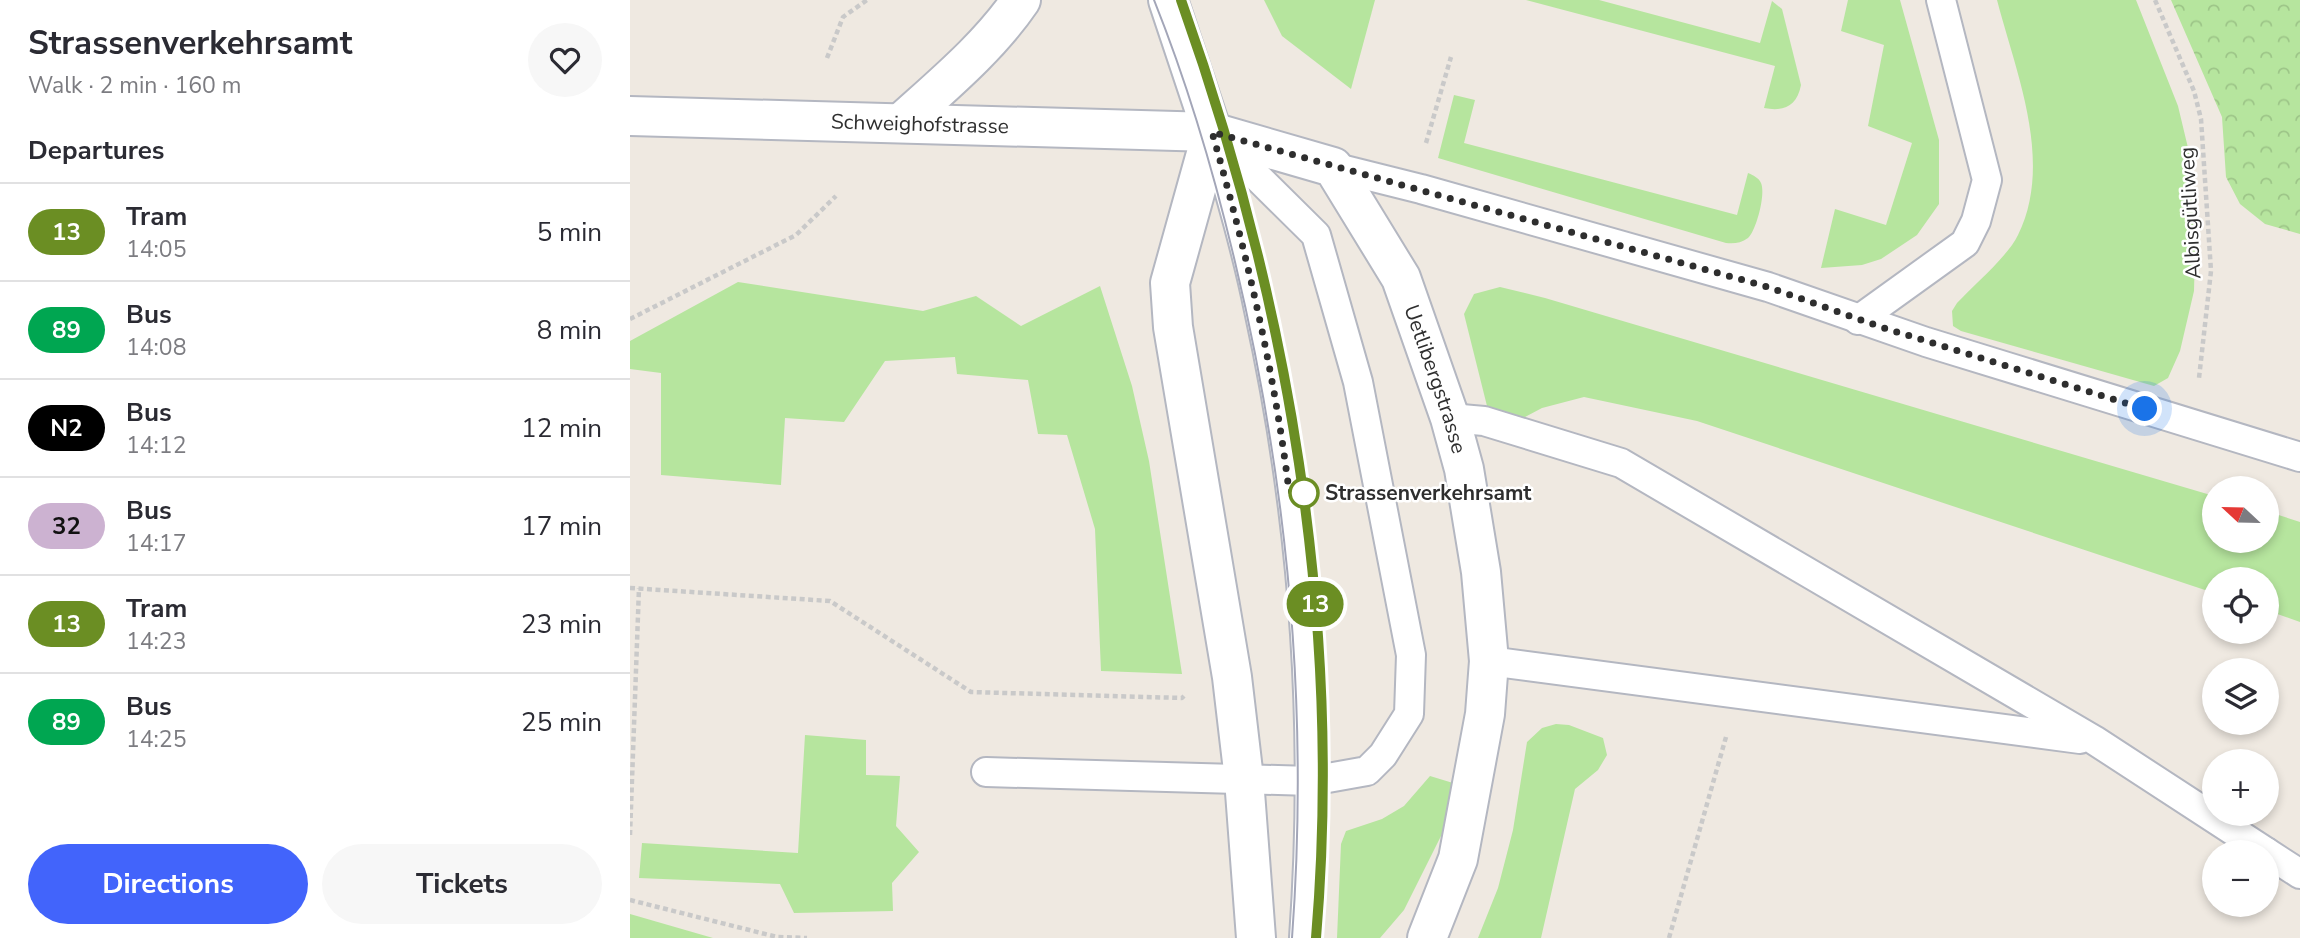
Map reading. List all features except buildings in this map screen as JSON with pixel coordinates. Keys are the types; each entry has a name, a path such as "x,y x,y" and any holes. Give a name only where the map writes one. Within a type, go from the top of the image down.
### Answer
{"street":[{"path":"901,123 974,56 1010,17 1021,0"},
{"path":"1168,0 1212,132 1170,283 1173,327 1232,677 1244,779 1256,938"},
{"name":"Schweighofstrasse","path":"630,116 1212,132"},
{"path":"1212,132 1333,167"},
{"name":"Uetlibergstrasse","path":"1333,167 1401,278 1450,418 1464,469 1481,572 1489,661 1485,714 1458,859 1427,938"}],"lane":[{"path":"1858,320 1965,243 1976,221 1987,180 1941,0"},
{"path":"986,772 1311,781 1367,771 1383,755 1409,714 1411,654 1358,382 1316,234 1212,132"},
{"path":"1212,132 1259,309 1286,466 1308,669 1311,781 1304,938"},
{"path":"1333,167 1421,189 1768,287 1858,320 2300,457"},
{"path":"1450,418 1483,421 1621,463 2094,740 2248,840"},
{"path":"1489,661 2094,740"},
{"path":"2279,860 2300,874"}],"path":[{"path":"827,58 843,17 867,0"},
{"name":"Albisgütliweg","path":"2155,0 2194,91 2201,119 2211,271 2194,424"},
{"path":"1426,143 1451,57"},
{"path":"630,319 796,235 836,196"},
{"path":"630,588 830,601 971,692 1182,698 1191,690"},
{"path":"630,835 639,588"},
{"path":"1669,938 1738,693"},
{"path":"630,900 777,937 807,938"}],"green space":[{"path":"1264,0 1375,0 1351,89 1282,36"},
{"path":"1526,0 1599,0 1760,43 1772,1 1782,9 1801,85 1799,92 1788,106 1778,109 1764,108 1775,66"},
{"path":"1848,0 1900,0 1939,140 1939,204 1917,235 1881,259 1862,265 1821,268 1835,209 1886,225 1912,143 1868,126 1884,45 1841,31"},
{"path":"1997,0 2136,0 2178,106 2189,152 2195,251 2194,291 2180,351 2168,378 2154,386 1961,331 1953,326 1952,311 1957,303 1999,261 2018,235 2028,207 2033,178 2028,118"},
{"path":"2171,0 2300,0 2300,234 2265,224 2240,204 2226,177 2222,117"},
{"path":"1454,95 1475,100 1464,143 1737,215 1748,173 1759,180 1762,188 1754,228 1745,240 1726,243 1438,158"},
{"path":"738,282 923,311 976,296 1021,326 1100,286 1132,386 1149,461 1182,674 1101,671 1095,529 1067,435 1038,434 1028,380 957,374 955,357 885,361 844,422 785,418 781,485 661,475 661,373 630,369 630,341"},
{"path":"1500,287 1545,298 2202,492 2202,553 2279,553 2279,515 2300,522 2300,622 2279,615 2279,567 2202,567 2202,589 1697,421 1584,397 1542,408 1525,417 1491,422 1464,314 1474,294"},
{"path":"1556,724 1569,725 1603,738 1607,755 1598,770 1575,789 1541,938 1478,938 1498,888 1513,830 1527,742 1542,728"},
{"path":"805,735 866,740 866,775 900,776 896,826 919,852 892,883 893,911 794,913 780,884 639,878 642,843 798,853"},
{"path":"1430,776 1453,783 1442,834 1404,910 1380,938 1337,938 1341,844 1346,831 1382,819 1404,806"},
{"path":"630,914 713,938 630,938"}],"tram line":[{"path":"1154,0 1189,97 1218,195 1235,262 1269,429 1290,598 1295,682 1297,853 1292,938"},
{"path":"1181,0 1219,115 1251,230 1278,345 1299,462 1313,579 1321,698 1322,817 1316,938"},
{"name":"13","path":"1181,0 1223,122 1263,271 1279,347 1311,540 1322,716 1322,807 1316,938"}],"place":[{"name":"Strassenverkehrsamt","path":"1304,493"}],"route":[{"path":"1304,493 1289,491 1274,387 1259,309 1235,210 1212,132 1768,287 1858,320 2145,409"}]}
